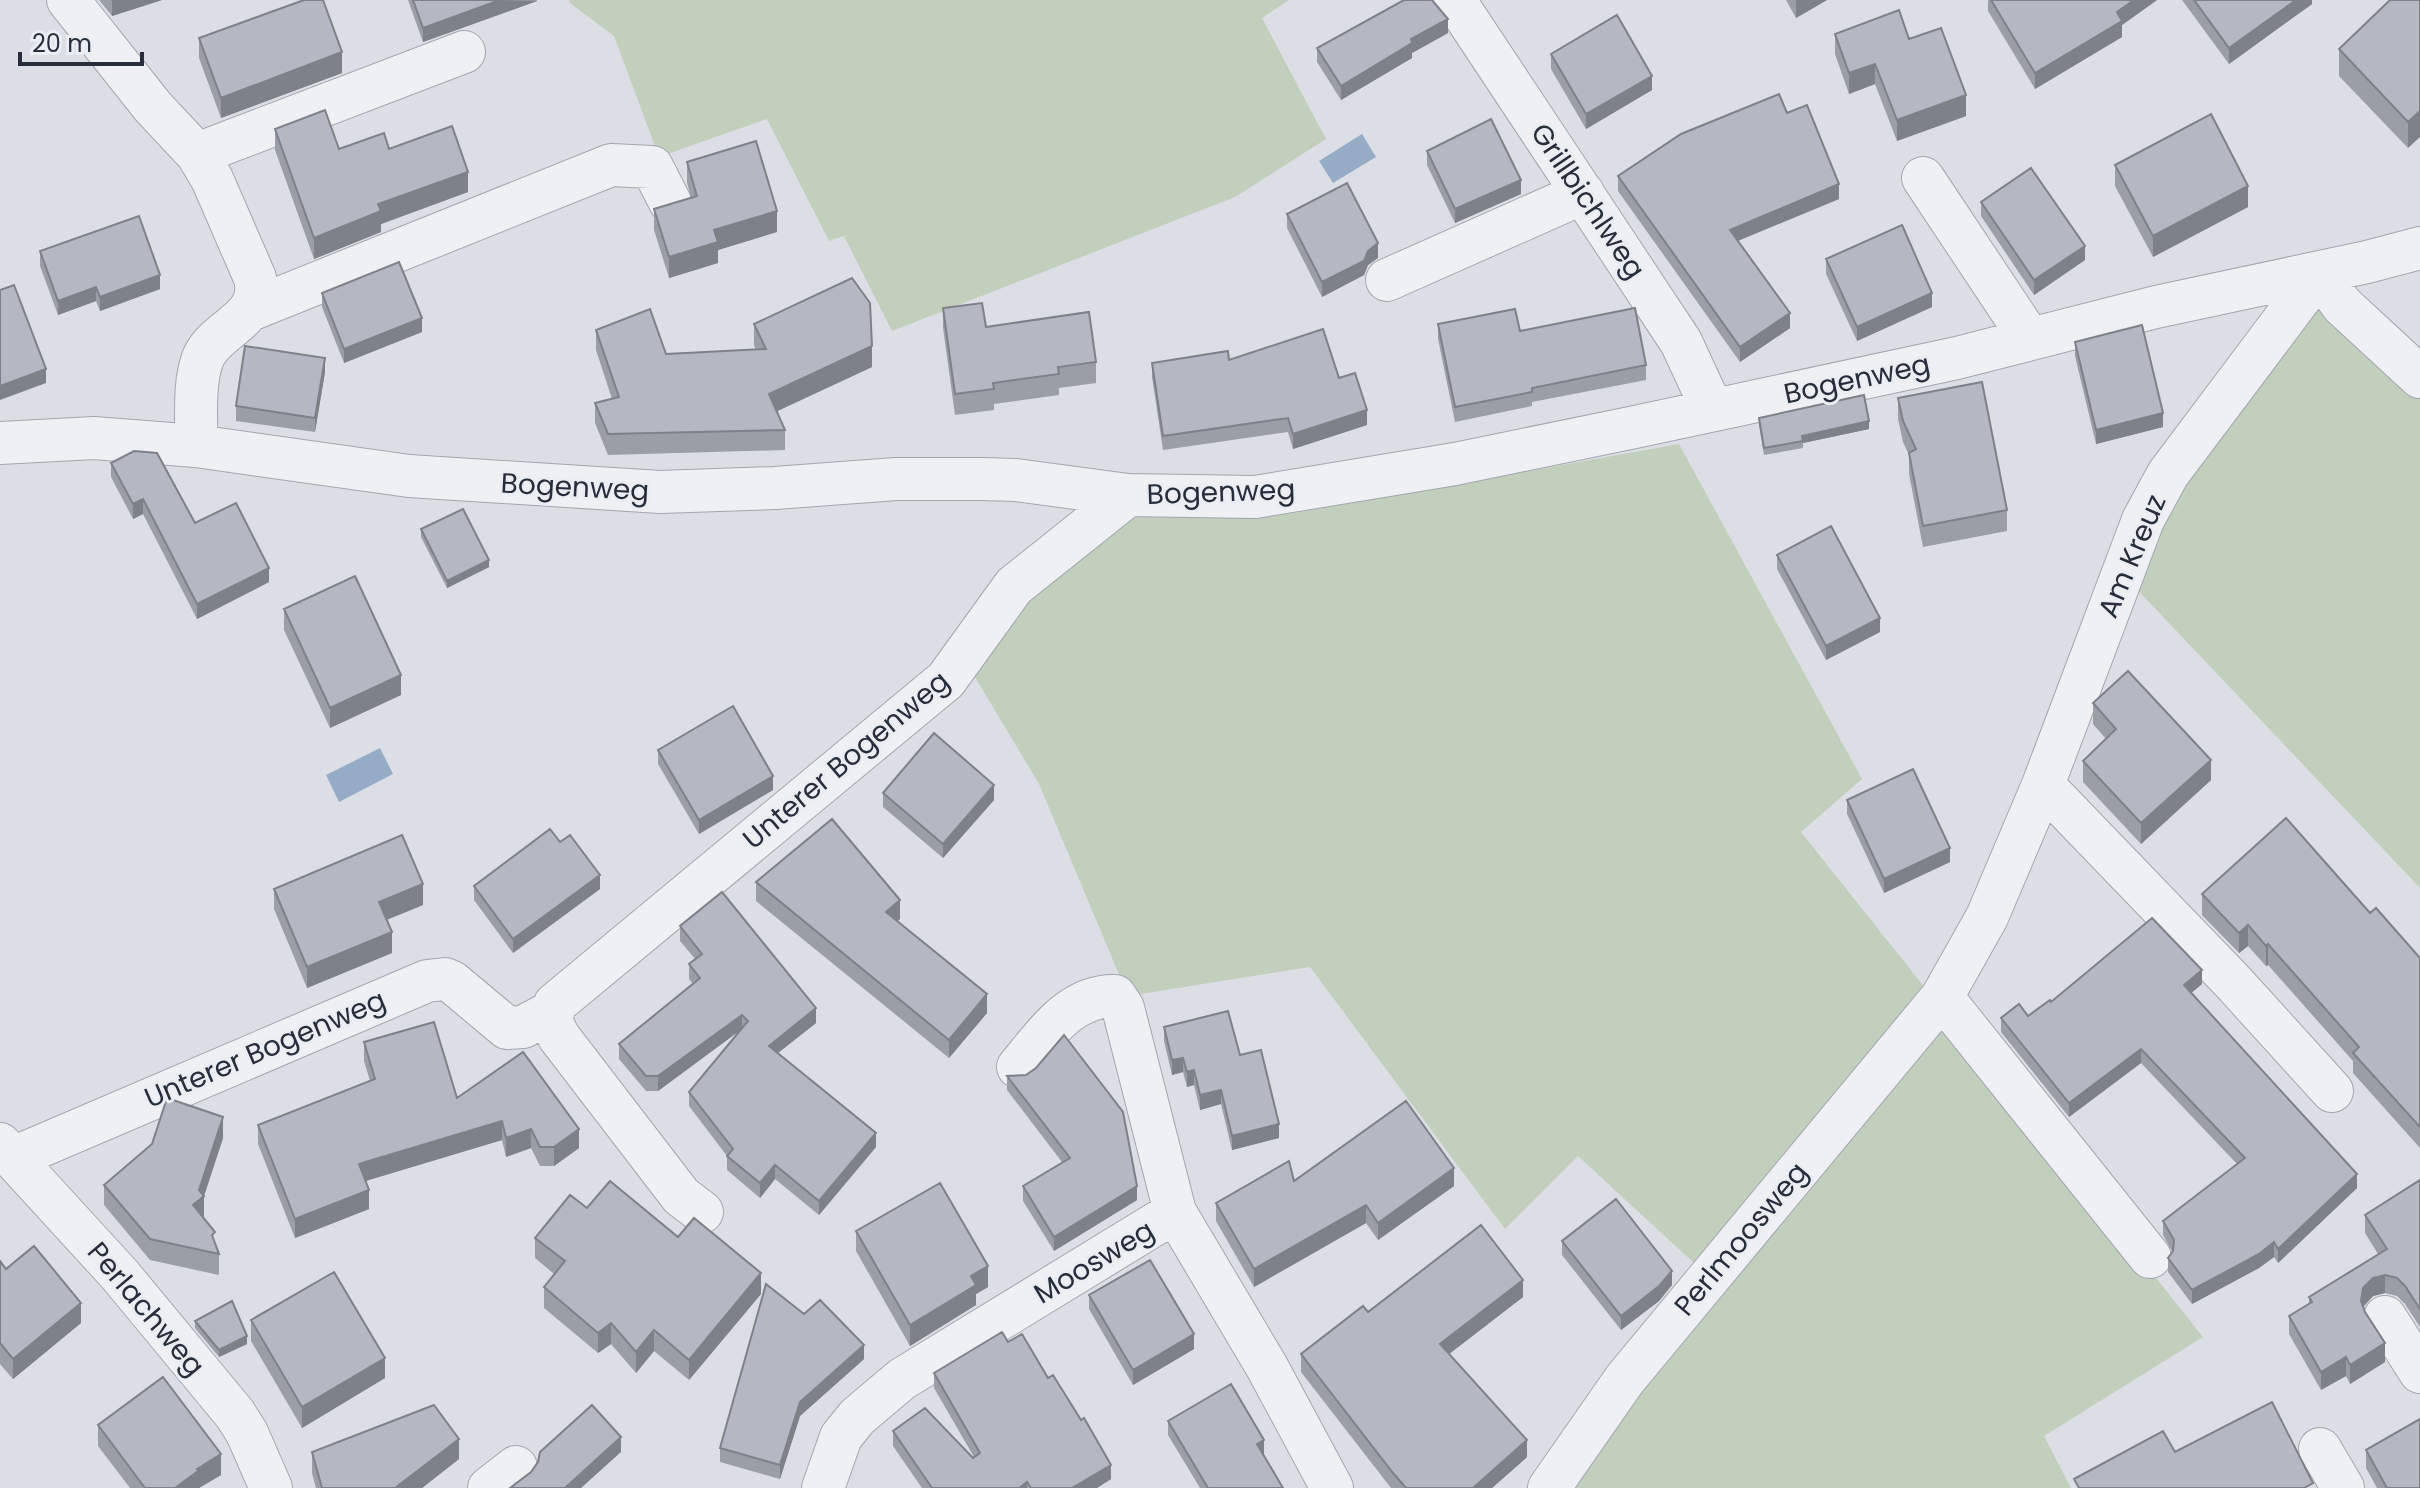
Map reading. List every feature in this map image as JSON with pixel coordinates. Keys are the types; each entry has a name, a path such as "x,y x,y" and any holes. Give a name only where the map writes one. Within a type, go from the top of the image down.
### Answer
{"street":[{"path":"68,0 153,107 197,154 212,179 253,271 257,293 250,310"},
{"name":"Grillbichlweg","path":"1451,0 1463,13 1681,342 1712,409"},
{"path":"197,154 464,52"},
{"path":"196,446 201,363 212,346 250,310 611,165 652,167 670,202"},
{"path":"1923,178 2030,339"},
{"path":"1387,280 1583,193"},
{"name":"Bogenweg","path":"0,443 94,438 196,446 409,476 554,486 674,491 775,488 896,479 982,479 1016,480 1128,495 1226,498 1293,492 1455,464 1957,358 2156,307 2420,248"},
{"path":"2319,273 2342,305 2420,377"},
{"name":"Am Kreuz","path":"1942,997 1987,917 2043,785 2143,520 2168,474 2319,273"},
{"name":"Unterer Bogenweg","path":"6,1151 427,981 452,982 507,1028 523,1027 551,1012 555,1004 946,680 1014,586 1128,495"},
{"path":"2043,785 2233,982 2332,1091"},
{"path":"1018,1067 1058,1019 1098,996 1115,996 1123,1008 1175,1212"},
{"path":"1942,997 2150,1257"},
{"name":"Perlmoosweg","path":"1549,1488 1625,1379 1942,997"},
{"path":"551,1012 551,1021 559,1037 681,1196 702,1212"},
{"name":"Perlachweg","path":"6,1151 120,1275 235,1414 247,1433 271,1488"},
{"name":"Moosweg","path":"823,1488 841,1437 857,1417 902,1379 1175,1212 1267,1367 1332,1488"},
{"path":"2385,1317 2420,1372"},
{"path":"2320,1449 2343,1488"}],"green space":[{"path":"569,0 1289,0 1262,18 1326,139 1235,197 892,331 844,236 829,241 767,119 659,157 614,36"},
{"path":"2322,304 2420,392 2420,888 2132,584 2170,486"},
{"path":"1679,444 1862,779 1801,832 2203,1337 2044,1436 2071,1488 1567,1488 1721,1288 1578,1156 1505,1229 1310,967 1128,996 1039,784 972,672 1018,598 1140,513 1288,514"}],"water":[{"path":"1362,134 1376,157 1333,183 1319,161"},
{"path":"380,748 393,774 339,802 326,775"}],"building":[{"path":"304,0 323,0 342,52 221,98 199,38"},
{"path":"413,0 500,0 423,28"},
{"path":"1404,0 1432,0 1448,19 1411,39 1412,43 1341,86 1317,48"},
{"path":"1991,0 2134,0 2117,12 2122,21 2035,73"},
{"path":"2194,0 2296,0 2229,48"},
{"path":"2390,0 2420,0 2420,111 2408,122 2339,49"},
{"path":"1899,10 1909,39 1941,28 1966,95 1897,120 1875,64 1849,73 1835,34"},
{"path":"1617,15 1652,76 1586,114 1551,54"},
{"path":"1779,94 1787,113 1807,105 1839,184 1730,230 1790,313 1740,347 1618,176 1681,134"},
{"path":"325,110 339,149 384,133 389,149 452,126 468,172 378,204 381,211 314,238 275,129"},
{"path":"2211,114 2248,186 2153,236 2115,165"},
{"path":"1491,119 1521,180 1455,209 1427,151"},
{"path":"756,141 777,211 714,230 718,242 669,257 654,209 697,196 687,162"},
{"path":"2031,168 2085,246 2034,280 1981,202"},
{"path":"1347,183 1378,243 1368,251 1364,261 1322,282 1287,214"},
{"path":"139,216 160,275 100,297 96,287 58,301 40,251"},
{"path":"1902,225 1932,293 1857,327 1826,259"},
{"path":"399,262 422,318 344,349 322,293"},
{"path":"852,278 870,303 872,346 769,394 785,430 608,434 595,403 619,397 596,330 650,309 666,354 766,349 754,324"},
{"path":"14,285 46,369 0,386 0,290"},
{"path":"982,303 986,327 1089,312 1096,362 1058,367 1059,374 993,383 994,389 955,394 943,308"},
{"path":"1635,308 1646,365 1455,407 1438,324 1515,309 1520,331"},
{"path":"2142,325 2163,413 2096,430 2075,342"},
{"path":"1323,329 1339,378 1355,373 1367,410 1293,434 1288,418 1163,436 1152,363 1228,351 1229,360"},
{"path":"245,346 325,358 315,418 236,406"},
{"path":"1982,382 2007,510 1923,526 1909,453 1916,449 1903,421 1898,398"},
{"path":"1864,395 1869,421 1802,436 1803,441 1764,448 1759,418"},
{"path":"134,451 157,453 195,523 236,503 269,568 197,604 143,499 133,504 111,463"},
{"path":"463,509 489,560 447,581 421,529"},
{"path":"1831,526 1880,618 1826,646 1777,555"},
{"path":"355,576 401,675 330,708 284,609"},
{"path":"2128,671 2211,760 2141,823 2083,761 2116,729 2093,703"},
{"path":"733,706 773,776 699,820 658,750"},
{"path":"934,733 994,785 943,844 883,793"},
{"path":"1913,769 1950,848 1884,879 1847,800"},
{"path":"2286,818 2370,913 2376,908 2420,958 2420,1127 2353,1053 2359,1047 2268,944 2266,946 2248,925 2239,933 2202,894"},
{"path":"832,819 900,900 886,912 987,994 949,1040 756,882"},
{"path":"550,829 560,842 570,835 600,875 513,939 474,886"},
{"path":"402,835 423,884 379,902 392,932 307,967 274,889"},
{"path":"722,892 816,1008 769,1046 876,1133 819,1201 775,1165 760,1183 727,1156 733,1149 689,1092 748,1021 742,1015 658,1076 646,1076 619,1044 700,978 689,964 702,954 680,926"},
{"path":"2152,918 2202,970 2184,985 2357,1174 2278,1249 2274,1242 2259,1254 2192,1290 2168,1258 2173,1251 2174,1240 2163,1221 2245,1158 2141,1049 2069,1103 2001,1018 2019,1004 2028,1016 2051,1002"},
{"path":"1228,1011 1240,1055 1261,1050 1279,1124 1232,1136 1221,1090 1200,1095 1194,1070 1187,1072 1183,1058 1172,1060 1164,1027"},
{"path":"434,1022 457,1098 523,1052 579,1129 554,1147 540,1147 531,1129 506,1138 502,1121 359,1164 369,1190 295,1219 258,1125 375,1079 364,1042"},
{"path":"1064,1035 1123,1112 1137,1186 1054,1237 1023,1186 1070,1158 1007,1076 1026,1075 1036,1068"},
{"path":"167,1098 223,1117 199,1190 204,1196 193,1205 215,1232 212,1235 219,1254 150,1239 104,1185 152,1144"},
{"path":"1406,1101 1454,1168 1378,1223 1366,1205 1254,1269 1216,1203 1289,1161 1294,1181"},
{"path":"2420,1180 2420,1309 2397,1278 2385,1275 2373,1278 2363,1288 2361,1301 2385,1343 2350,1365 2346,1357 2321,1372 2289,1316 2312,1302 2309,1297 2387,1249 2365,1215"},
{"path":"610,1181 678,1237 694,1218 761,1273 689,1360 654,1330 636,1352 611,1323 598,1333 544,1287 565,1261 535,1238 570,1195 587,1208"},
{"path":"940,1183 988,1266 971,1276 976,1285 910,1325 856,1231"},
{"path":"1616,1199 1672,1271 1659,1286 1621,1316 1562,1241"},
{"path":"1481,1225 1523,1280 1440,1344 1527,1440 1473,1488 1406,1488 1301,1354 1363,1306 1368,1312"},
{"path":"34,1246 81,1303 13,1359 0,1343 0,1261 6,1269"},
{"path":"1150,1260 1194,1334 1133,1370 1089,1295"},
{"path":"334,1272 385,1358 302,1407 251,1320"},
{"path":"766,1284 804,1314 820,1300 864,1345 800,1402 780,1465 720,1448"},
{"path":"232,1301 247,1336 219,1350 195,1321"},
{"path":"1002,1332 1008,1342 1022,1334 1048,1378 1053,1375 1081,1420 1084,1418 1111,1465 1072,1488 1031,1488 1027,1482 1019,1488 932,1488 893,1431 925,1408 973,1458 980,1453 934,1373"},
{"path":"163,1377 221,1454 175,1488 145,1488 98,1425"},
{"path":"1231,1384 1264,1440 1257,1444 1283,1488 1208,1488 1168,1421"},
{"path":"2272,1402 2313,1483 2304,1488 2079,1488 2074,1479 2163,1431 2175,1452"},
{"path":"434,1405 459,1439 395,1488 322,1488 312,1452"},
{"path":"592,1405 621,1437 565,1488 510,1488 531,1472 540,1452"},
{"path":"2420,1419 2420,1488 2387,1488 2366,1450"}]}
